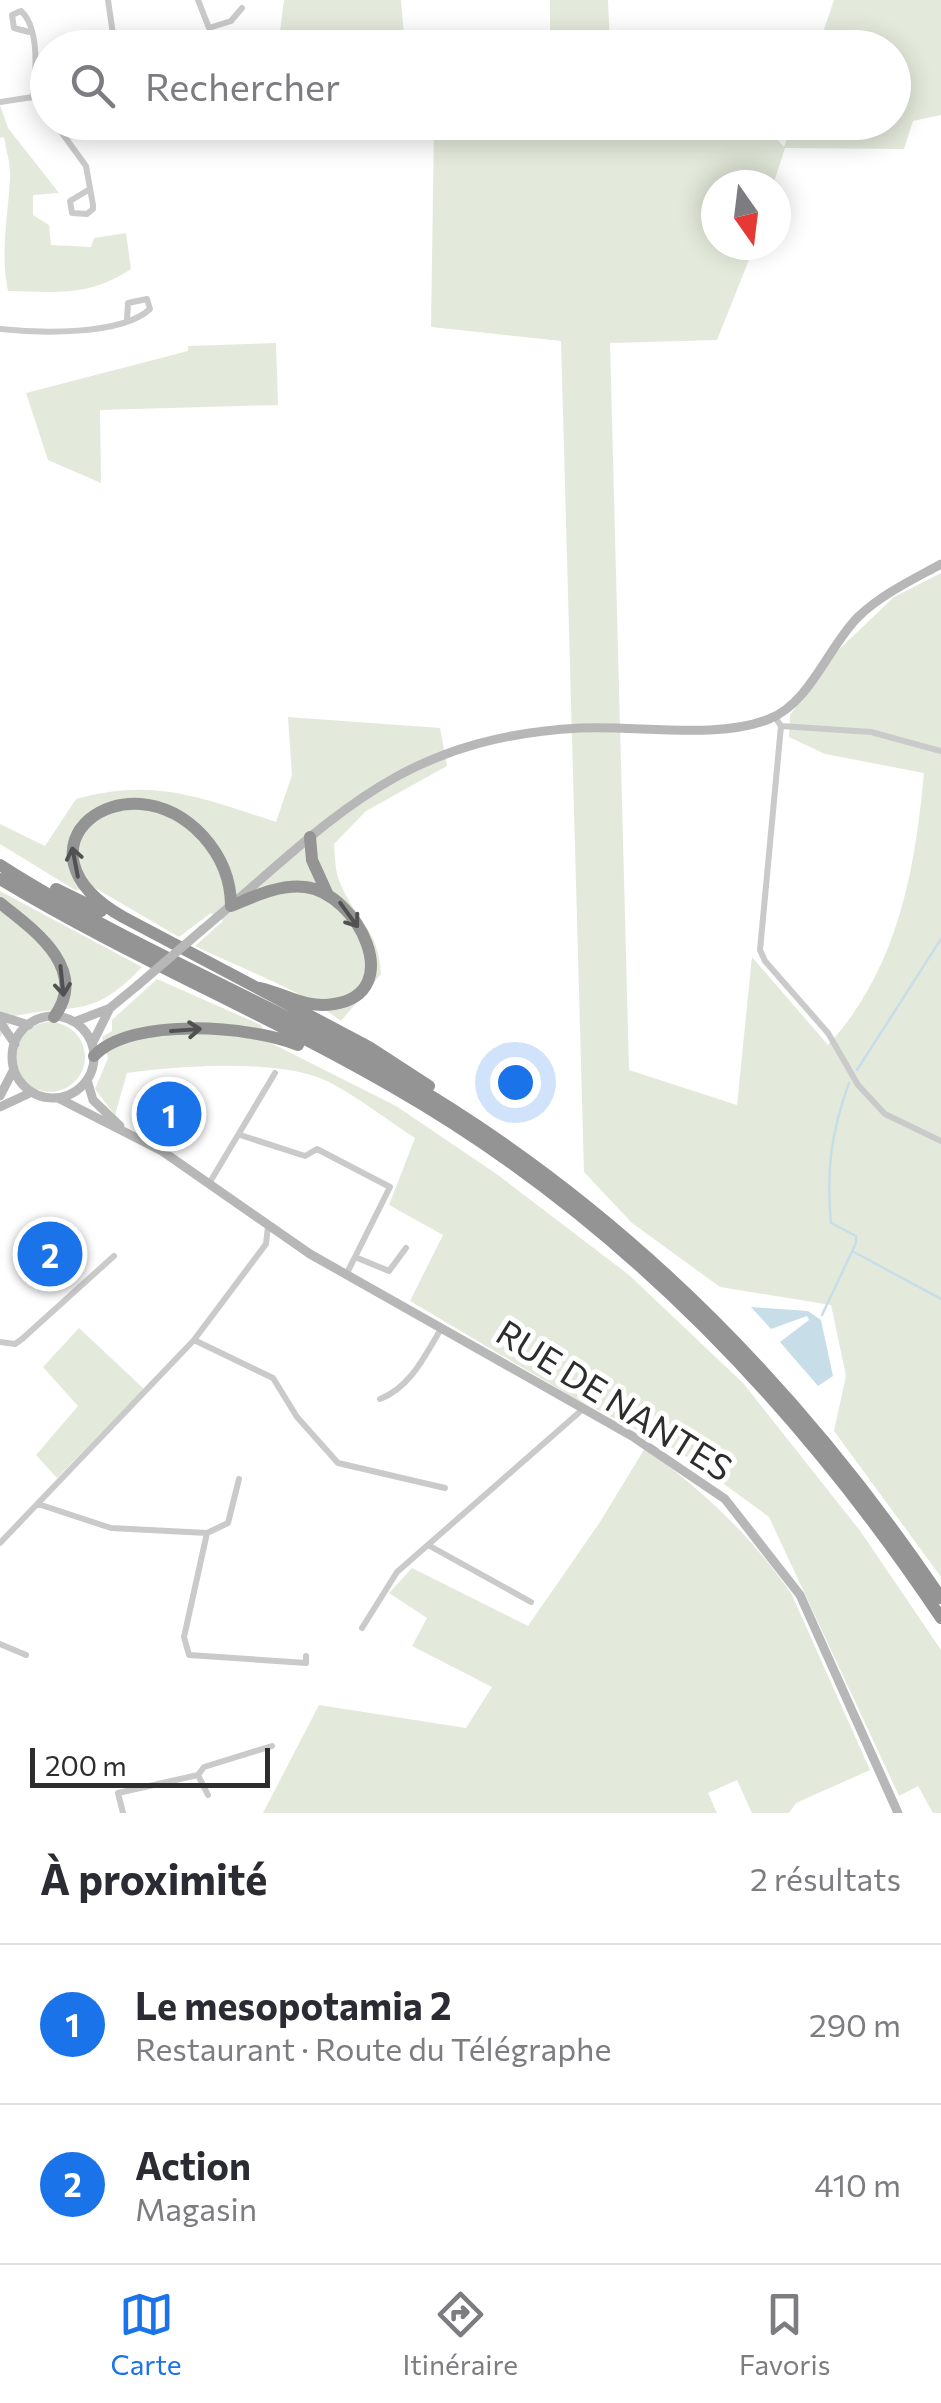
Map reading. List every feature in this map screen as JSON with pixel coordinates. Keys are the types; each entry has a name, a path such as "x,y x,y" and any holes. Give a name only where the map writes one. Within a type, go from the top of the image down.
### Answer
{"highway":[{"path":"203,960 110,910 86,890 71,861 75,834 92,814 118,804 151,806 180,817 206,840 223,865 230,906 292,886 327,893"},
{"path":"260,988 294,1002 319,1006 344,1002 364,986 372,962 367,943 347,910 327,893 315,868 310,837"},
{"path":"0,865 14,866 260,988 403,1068 444,1096 451,1109"},
{"path":"0,865 358,1054 451,1109 597,1213 712,1316 829,1444 941,1598"},
{"path":"0,878 370,1074 528,1175 682,1302 817,1446 941,1618"},
{"path":"0,904 55,953 65,990 54,1017"},
{"path":"93,1050 127,1038 226,1029 286,1040 356,1074 370,1074"}],"main road":[{"path":"0,1019 28,1025 54,1017 74,1022 110,1008 310,837 392,776 480,740 542,730 710,728 778,722 860,616 898,588 941,564"},
{"path":"110,1008 93,1050 87,1080 93,1100 126,1131"},
{"path":"0,1019 15,1044"},
{"path":"74,1022 93,1050"},
{"path":"0,1096 14,1069 15,1044 28,1025"},
{"path":"14,1069 32,1092"},
{"path":"58,1098 87,1080"},
{"path":"0,1107 32,1092 58,1098 126,1131"},
{"name":"RUE DE NANTES","path":"126,1131 210,1182 268,1226 582,1409 701,1481 725,1500 800,1595 898,1813"}],"street":[{"path":"108,0 113,30"},
{"path":"198,0 210,28 231,21 242,8"},
{"path":"0,102 30,97"},
{"path":"67,140 86,166 90,189 90,212 72,213 70,200 90,189"},
{"path":"0,329 70,331 127,320"},
{"path":"941,751 871,732 778,722 760,950 765,961 828,1033 858,1085 885,1114 941,1142"},
{"path":"210,1182 275,1073"},
{"path":"240,1135 306,1156 318,1150 390,1187 346,1274"},
{"path":"0,1543 194,1340 266,1244 268,1226"},
{"path":"355,1257 389,1271 406,1248"},
{"path":"0,1342 15,1344 22,1339 114,1256"},
{"path":"380,1399 394,1394 414,1374 441,1329"},
{"path":"194,1340 273,1378 296,1417 338,1463 444,1488"},
{"path":"362,1628 397,1572 582,1409"},
{"path":"38,1504 111,1528 207,1533 228,1524 239,1479"},
{"path":"207,1533 207,1552 184,1636 189,1655 306,1663 306,1656"},
{"path":"427,1544 532,1602"},
{"path":"0,1644 26,1655"},
{"path":"123,1813 118,1793 198,1775 204,1767 272,1746"},
{"path":"198,1775 208,1795"}],"green space":[{"path":"284,0 401,0 404,30 280,30"},
{"path":"550,0 608,0 609,30 550,30"},
{"path":"834,0 941,0 941,115 913,121 911,127 911,30 824,30"},
{"path":"0,105 8,128 59,193 33,195 33,215 49,225 51,245 91,247 94,238 126,233 131,269 87,289 8,291 5,249 10,173 4,137 0,138"},
{"path":"434,140 778,140 784,147 787,140 907,140 904,149 785,148 778,170 701,170 701,260 749,260 717,340 610,343 629,1070 737,1105 752,957 828,1045 852,1016 871,985 899,918 915,847 924,773 825,754 789,737 790,715 830,658 894,597 941,573 941,1577 834,1431 846,1376 831,1305 720,1287 632,1223 584,1172 561,341 431,327"},
{"path":"276,343 278,405 100,410 101,483 48,460 26,393 188,351 188,346"},
{"path":"288,717 440,728 447,766 366,811 334,844 339,880 376,946 381,974 341,1021 289,989 195,946 223,921 211,913 179,937 95,888 75,890 0,844 0,824 45,846 76,799 130,790 201,798 276,822 292,775"},
{"path":"0,891 142,967 97,1002 15,1016 0,1037"},
{"path":"157,979 261,1025 269,1042 396,1106 498,1175 629,1275 743,1383 861,1532 941,1650 941,1813 933,1813 918,1786 899,1796 769,1517 680,1452 574,1398 410,1301 443,1235 389,1205 415,1138 329,1082 285,1069 201,1066 127,1073 115,1115 95,1089 108,1058 102,1037 112,1031 112,1020"},
{"path":"50,1022 64,1024 75,1032 83,1043 83,1071 75,1082 64,1090 50,1092 36,1090 25,1082 17,1071 15,1057 17,1043 25,1032 36,1024"},
{"path":"79,1328 144,1389 57,1478 36,1455 78,1406 43,1367"},
{"path":"645,1448 725,1515 760,1552 792,1595 870,1770 796,1803 789,1813 752,1813 737,1780 708,1793 717,1813 263,1813 319,1705 466,1728 492,1687 412,1646 427,1618 389,1593 412,1568 528,1626 600,1522"}],"water":[{"path":"751,1307 808,1311 821,1320 833,1376 818,1386 780,1342 809,1320 807,1316 771,1329"}],"waterway":[{"path":"857,1070 941,939"},
{"path":"822,1315 856,1243 856,1236 831,1223 830,1204 831,1152 849,1083"},
{"path":"854,1252 941,1299"}],"place":[{"name":"Le mesopotamia 2","path":"169,1114"},
{"name":"Action","path":"50,1254"}]}
